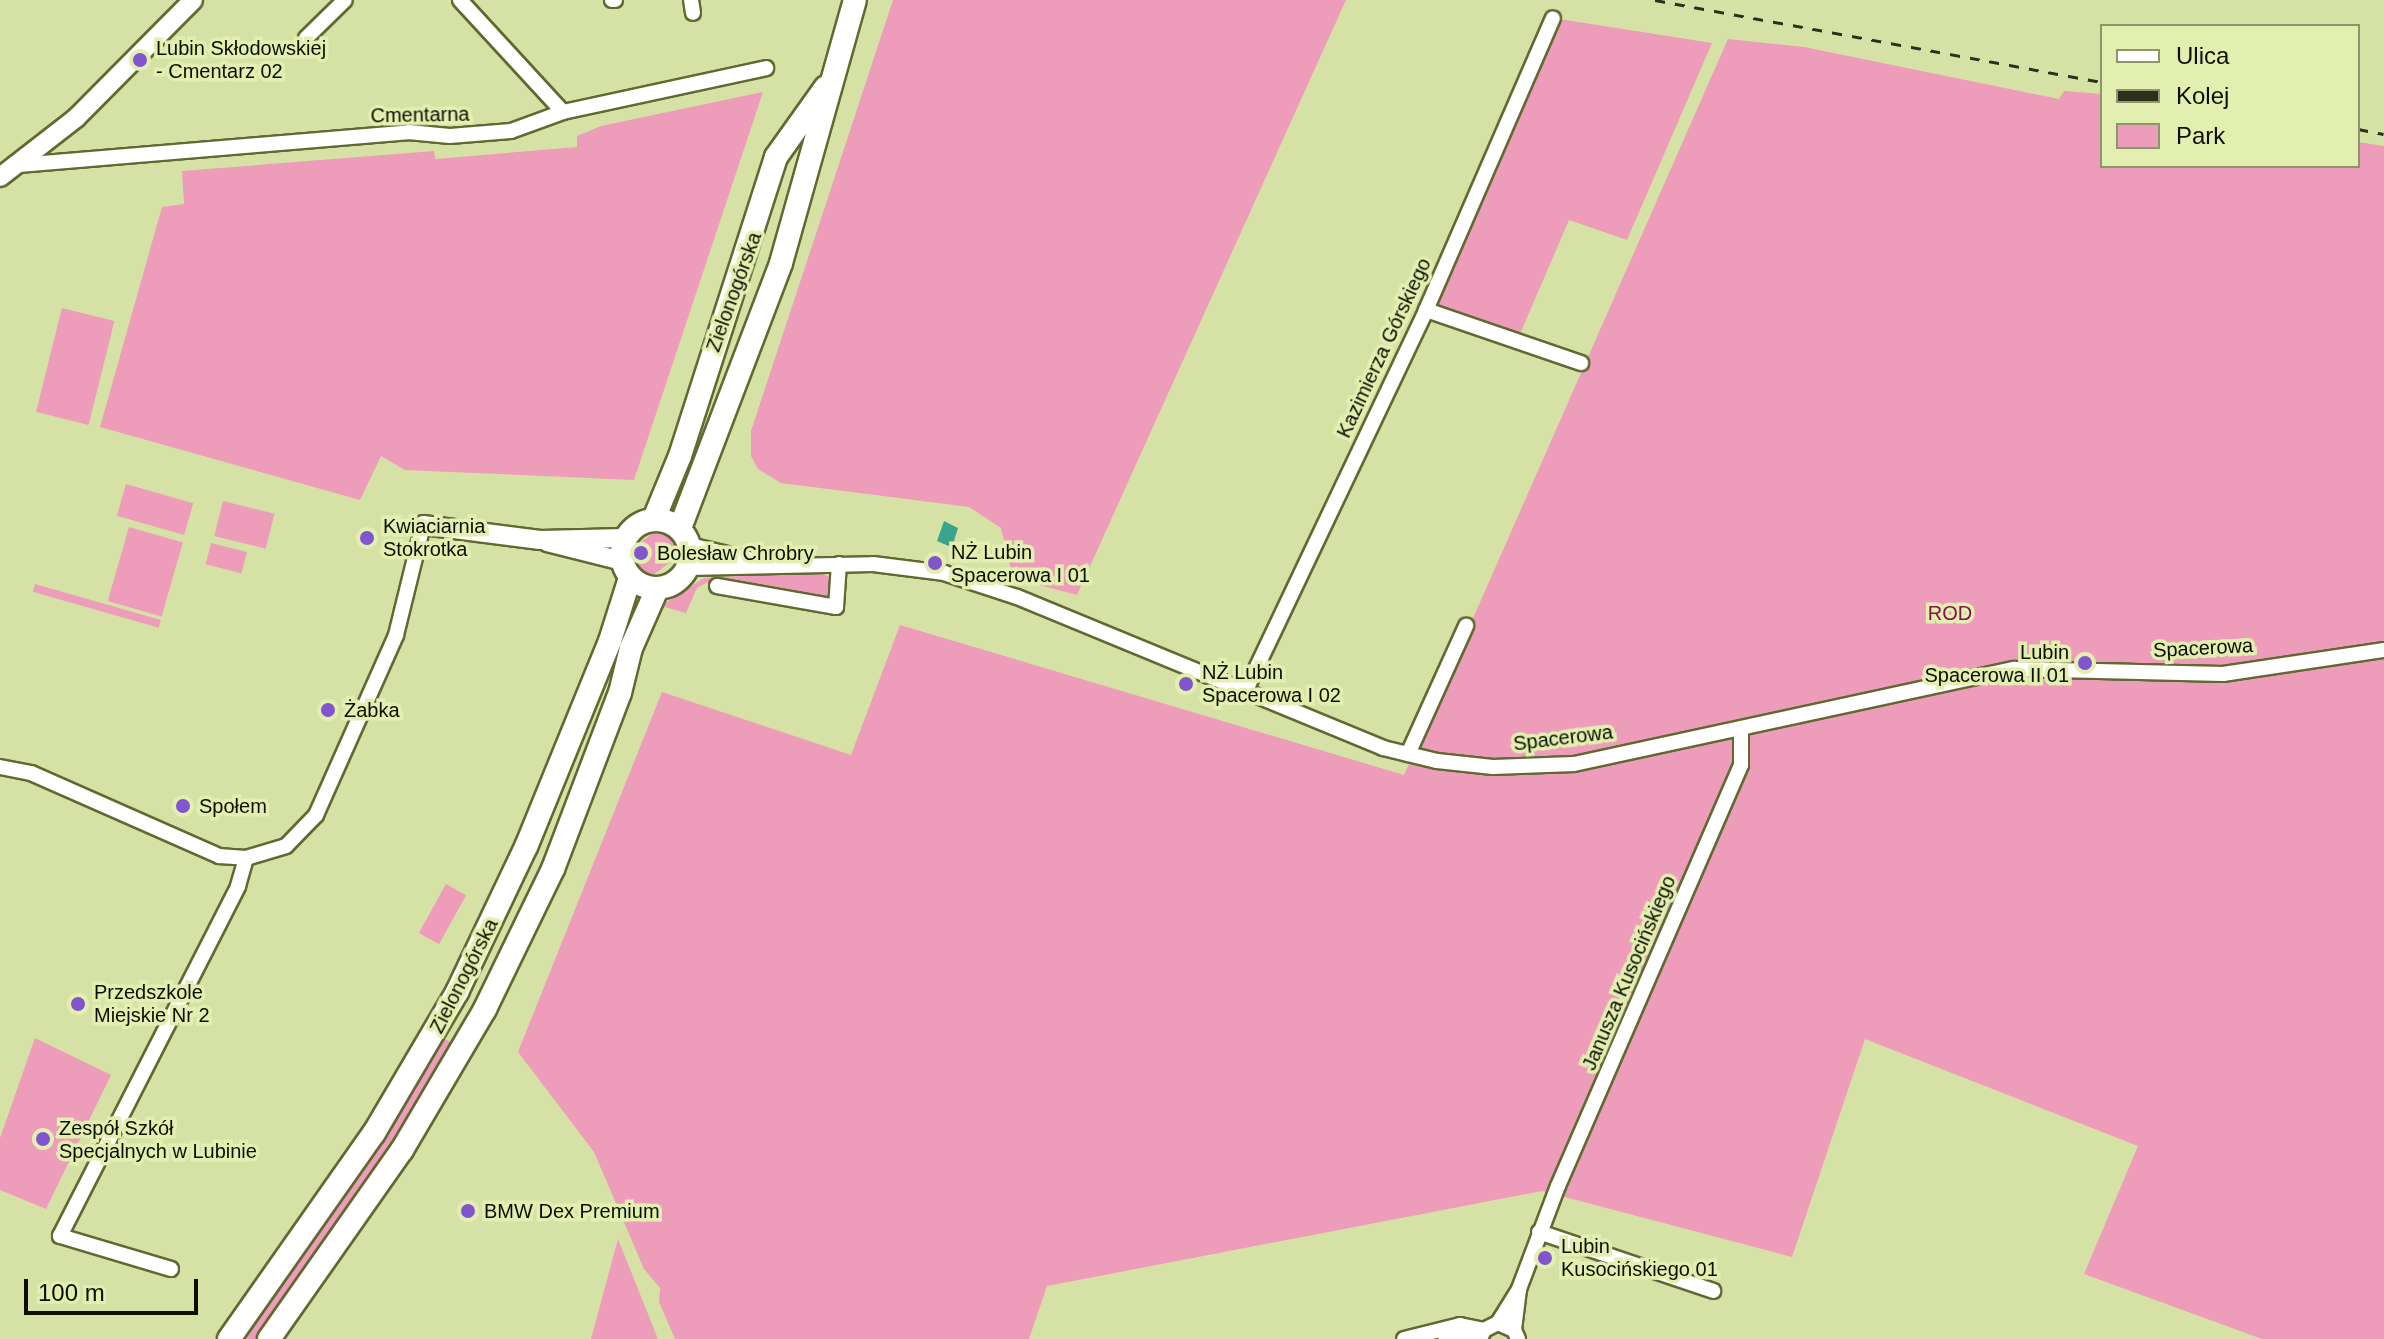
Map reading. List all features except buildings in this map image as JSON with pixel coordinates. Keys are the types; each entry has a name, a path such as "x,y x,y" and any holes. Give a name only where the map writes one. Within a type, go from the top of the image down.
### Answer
{"main road":[{"name":"Zielonogórska","path":"685,536 781,263 855,0"},
{"name":"Zielonogórska","path":"654,519 680,456 776,157 833,77"},
{"path":"654,519 685,536 688,568 657,589 626,570 625,538 654,519"},
{"name":"Zielonogórska","path":"229,1339 374,1133 457,992 526,847 626,570"},
{"name":"Zielonogórska","path":"269,1339 414,1133 500,980 573,818 620,693 631,648 657,589"}],"street":[{"path":"0,177 76,118 193,0"},
{"path":"306,38 345,0"},
{"path":"460,0 563,112"},
{"name":"Kazimierza Górskiego","path":"1245,692 1426,310 1553,18"},
{"name":"Cmentarna","path":"19,165 408,132 450,136 511,131 563,112 766,68"},
{"path":"1426,310 1581,363"},
{"path":"0,767 31,773 219,856 246,858 286,846 316,815 396,635 423,525 540,540 625,538"},
{"name":"Spacerowa","path":"685,536 774,565"},
{"path":"540,540 626,570"},
{"path":"717,586 836,607 839,564"},
{"name":"Spacerowa","path":"688,568 839,564 900,566 972,581 1245,692 1408,754 1447,763 1542,767 1741,729 2014,669 2223,674 2384,650"},
{"path":"1408,754 1466,626"},
{"name":"Janusza Kusocińskiego","path":"1519,1289 1539,1232 1741,765 1741,729"},
{"path":"171,1269 60,1236 238,886 246,858"},
{"path":"1539,1232 1713,1291"},
{"path":"1487,1331 1519,1289"},
{"path":"1404,1339 1443,1333 1460,1325 1516,1335 1519,1289"},
{"path":"1443,1333 1468,1339"}],"green space":[{"path":"893,0 1346,0 1077,595 1013,578 1001,528 969,507 781,483 758,469 751,456 751,431"},
{"path":"1559,19 1712,43 1627,240 1569,220 1520,334 1434,305"},
{"name":"ROD","path":"1728,39 1804,47 2059,99 2064,91 2100,94 2100,168 2360,168 2360,142 2384,146 2384,1339 2262,1339 2084,1274 2138,1146 1865,1039 1792,1257 1542,1191 1047,1286 1029,1339 675,1339 659,1302 660,1288 644,1269 594,1152 518,1052 662,692 851,755 900,625 1404,775"},
{"path":"763,92 634,480 405,470 381,456 360,500 100,427 162,207 184,204 182,171 434,151 435,159 577,147 577,136 601,126"},
{"path":"62,308 114,321 89,425 36,412"},
{"path":"126,484 193,503 184,535 117,516"},
{"path":"223,501 274,514 266,549 214,536"},
{"path":"129,527 183,542 162,616 108,601"},
{"path":"659,528 676,539 677,557 648,579 635,570 632,555 636,546"},
{"path":"211,543 247,552 242,573 206,564"},
{"path":"819,572 832,578 830,598 708,582 697,588 686,613 661,606 704,578"},
{"path":"35,584 161,620 159,628 33,592"},
{"path":"446,884 466,895 439,944 419,933"},
{"path":"439,1036 456,1045 373,1176 258,1339 233,1339"},
{"name":"Zespół Szkół Specjalnych w Lubinie","path":"35,1038 111,1075 46,1209 0,1190 0,1138"},
{"path":"618,1239 658,1339 591,1339"}],"water":[{"path":"944,521 958,528 954,541 970,555 937,541"}],"railway":[{"path":"1655,0 2100,82"},
{"path":"2360,129 2384,134"}],"place":[{"name":"Lubin Skłodowskiej - Cmentarz 02","path":"140,60"},
{"name":"Kwiaciarnia Stokrotka","path":"367,538"},
{"name":"Bolesław Chrobry","path":"641,553"},
{"name":"NŻ Lubin Spacerowa I 01","path":"935,563"},
{"name":"Lubin Spacerowa II 01","path":"2085,663"},
{"name":"NŻ Lubin Spacerowa I 02","path":"1186,684"},
{"name":"Żabka","path":"328,710"},
{"name":"Społem","path":"183,806"},
{"name":"Przedszkole Miejskie Nr 2","path":"78,1004"},
{"name":"Zespół Szkół Specjalnych w Lubinie","path":"43,1139"},
{"name":"BMW Dex Premium","path":"468,1211"},
{"name":"Lubin Kusocińskiego 01","path":"1545,1258"}]}
